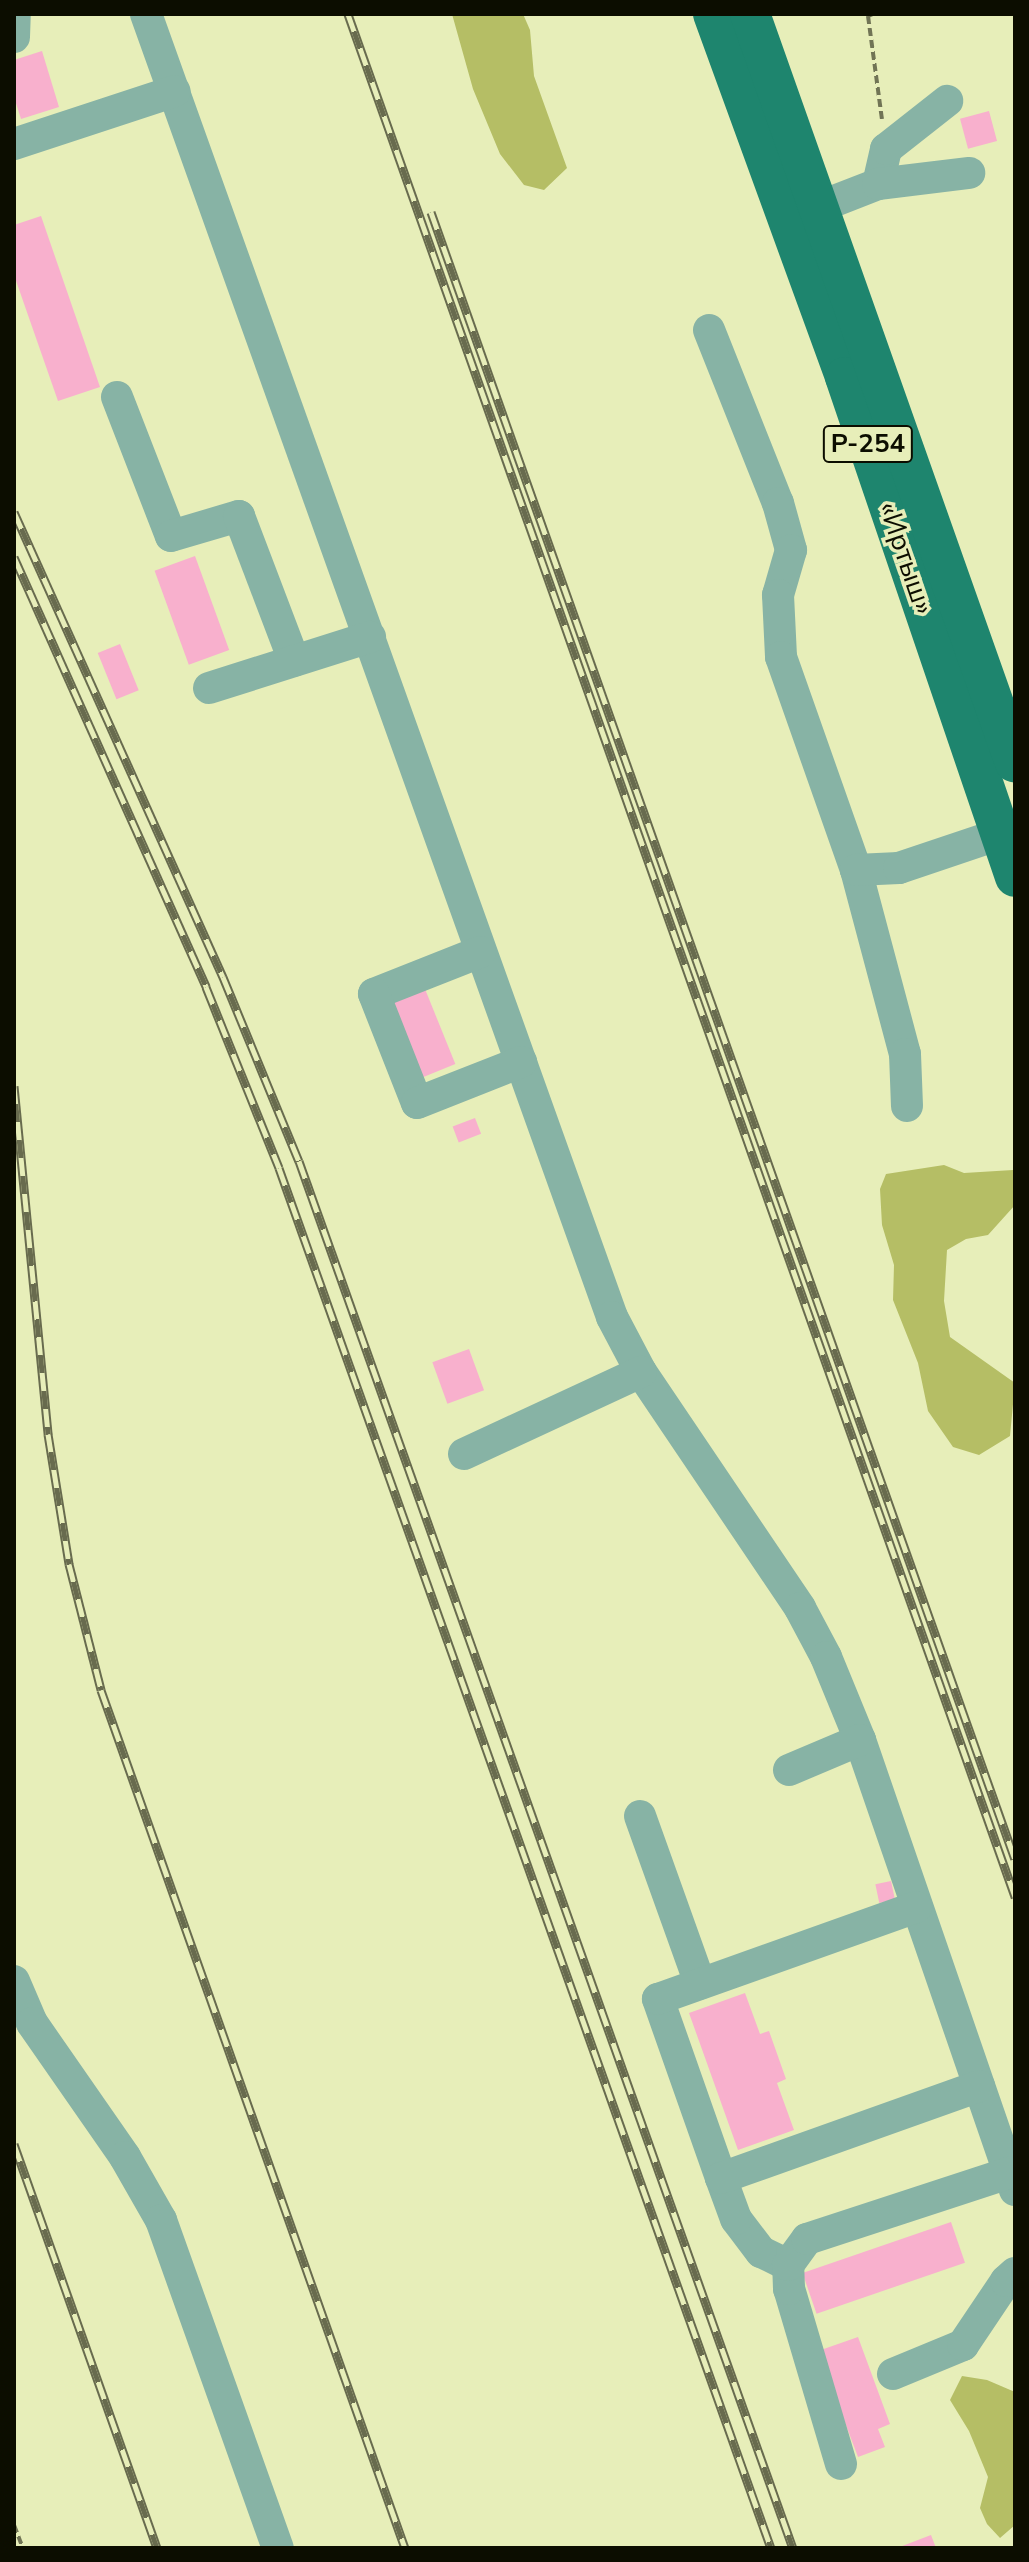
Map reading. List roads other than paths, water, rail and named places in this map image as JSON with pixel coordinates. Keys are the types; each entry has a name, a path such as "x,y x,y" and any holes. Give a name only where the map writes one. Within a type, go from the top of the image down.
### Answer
{"main road":[{"name":"«Иртыш»","path":"713,14 845,377 1015,877"},
{"name":"«Иртыш»","path":"750,14 1015,763"}],"street":[{"path":"14,37 15,14"},
{"path":"146,14 608,1305 641,1372 800,1608 826,1657 860,1740 1012,2182 807,2239 788,2265 789,2289 841,2464"},
{"path":"14,144 175,91"},
{"path":"878,184 886,149 947,101"},
{"path":"819,207 878,184 969,173"},
{"path":"709,330 778,503 791,550 778,595 781,657 856,870 905,1054 907,1106"},
{"path":"117,397 171,536 239,516 294,661"},
{"path":"209,688 370,637"},
{"path":"856,870 899,868 1000,834"},
{"path":"480,952 374,994 417,1103 521,1062"},
{"path":"464,1454 641,1372"},
{"path":"789,1770 860,1740"},
{"path":"640,1816 700,1984"},
{"path":"788,2265 761,2252 736,2219 658,1999 916,1907"},
{"path":"14,1981 32,2023 125,2157 161,2220 278,2548"},
{"path":"721,2178 979,2086"},
{"path":"893,2374 963,2345 1006,2281 1015,2273"}],"railway":[{"path":"348,14 1015,1897"},
{"path":"431,212 1015,1859"},
{"path":"14,512 223,977 299,1161 793,2548"},
{"path":"14,557 206,987 279,1168 771,2548"},
{"path":"14,1086 48,1434 69,1564 101,1690 405,2548"},
{"path":"14,2144 157,2548"}]}
